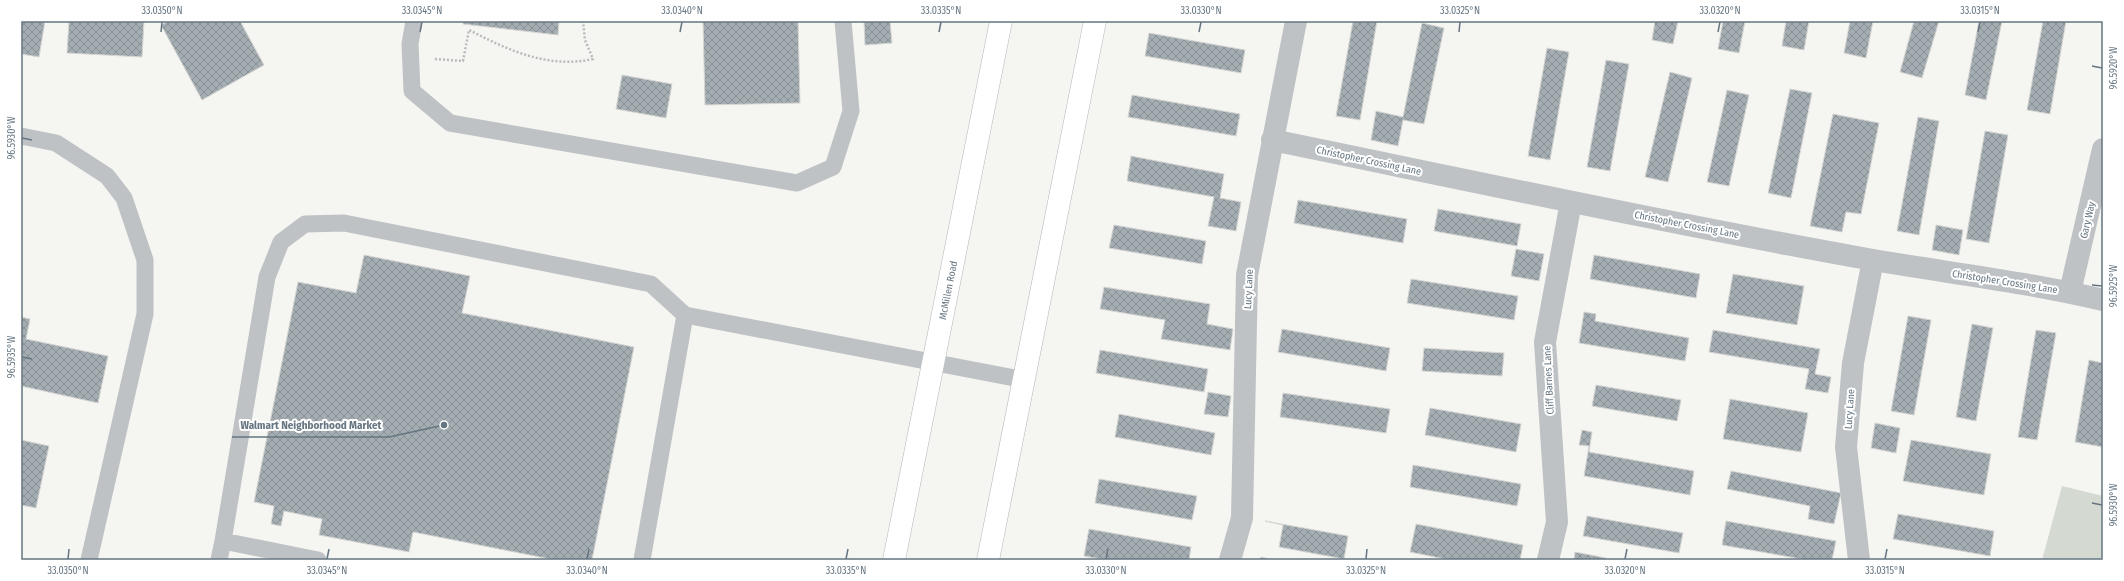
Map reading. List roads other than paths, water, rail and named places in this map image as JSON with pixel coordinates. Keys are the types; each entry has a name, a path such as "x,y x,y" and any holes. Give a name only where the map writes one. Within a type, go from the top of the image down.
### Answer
{"main road":[{"name":"McMillen Road","path":"894,560 1001,21"},
{"path":"988,560 1025,380 1095,21"}],"street":[{"name":"Lucy Lane","path":"1230,560 1242,518 1247,275 1296,21"},
{"name":"Christopher Crossing Lane","path":"1272,140 1571,202 1873,260 2070,292 2103,300"},
{"name":"Gary Way","path":"2070,292 2103,149"},
{"name":"Cliff Barnes Lane","path":"1548,560 1556,522 1545,342 1571,202"},
{"name":"Lucy Lane","path":"1859,560 1846,447 1852,363 1873,260"}],"lane":[{"path":"414,21 410,44 412,91 450,123 797,183 833,166 851,111 843,21"},
{"path":"21,136 56,143 107,176 124,198 145,260 145,314 89,560"},
{"path":"219,560 267,277 281,242 305,224 344,223 651,284 685,315 933,361 1025,380"},
{"path":"642,560 685,315"},
{"path":"223,541 318,560"}],"place":[{"name":"Walmart Neighborhood Market","path":"444,425"}]}
